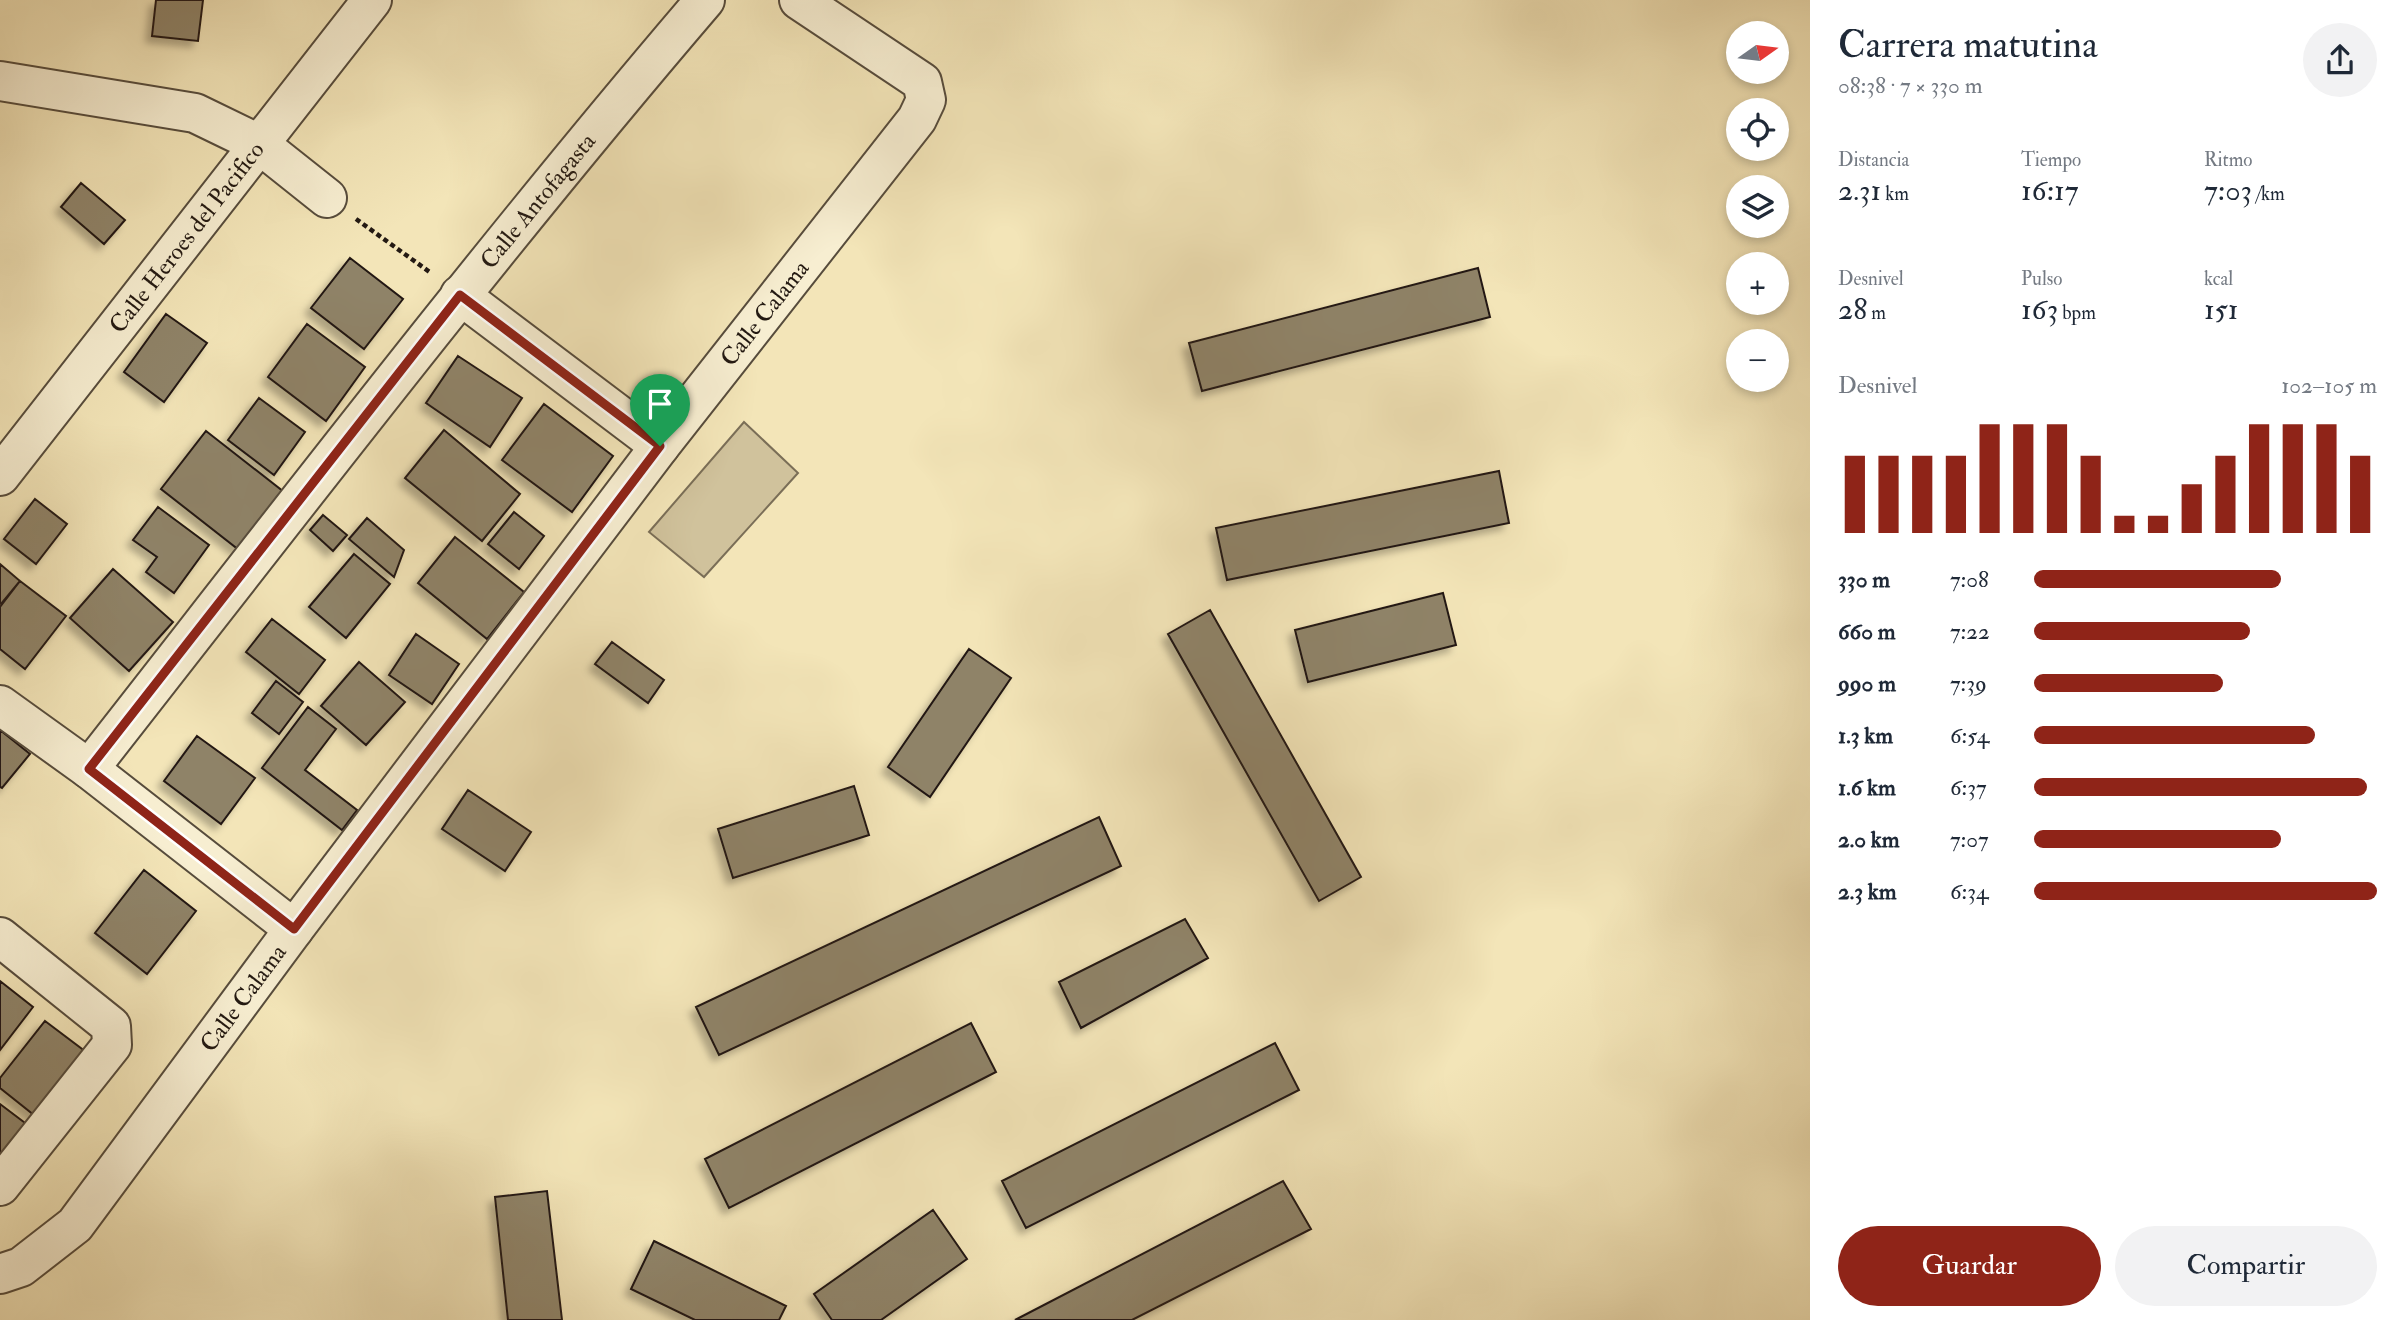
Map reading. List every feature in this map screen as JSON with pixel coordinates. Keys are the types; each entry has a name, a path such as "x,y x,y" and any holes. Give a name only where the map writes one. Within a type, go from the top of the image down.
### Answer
{"street":[{"name":"Calle Heroes del Pacifico","path":"0,475 372,0"},
{"name":"Calle Antofagasta","path":"89,769 460,295 606,115 705,0"},
{"name":"Calle Calama","path":"0,1274 21,1267 75,1224 294,929 660,446 917,119 926,100 922,82 799,0"},
{"path":"0,82 195,113 259,144 327,198"},
{"path":"460,295 660,446"},
{"path":"0,705 89,769 294,929"},
{"path":"0,937 111,1026 112,1045 0,1186"}],"path":[{"path":"327,198 460,295"}],"shaded area":[{"path":"744,422 798,473 704,577 649,532"}],"building":[{"path":"156,0 203,0 198,41 152,36"},
{"path":"81,183 125,220 104,244 61,207"},
{"path":"350,258 403,299 364,349 311,308"},
{"path":"1478,268 1490,317 1202,391 1189,343"},
{"path":"166,314 207,343 164,402 124,372"},
{"path":"307,324 365,367 326,421 268,377"},
{"path":"458,356 522,398 490,447 426,403"},
{"path":"259,398 305,432 274,475 228,440"},
{"path":"544,404 613,456 572,512 502,460"},
{"path":"444,430 520,494 482,541 405,478"},
{"path":"206,431 284,492 239,550 161,489"},
{"path":"1499,471 1509,523 1227,580 1216,528"},
{"path":"35,499 67,524 36,564 4,539"},
{"path":"158,507 209,545 174,593 146,572 157,557 133,540"},
{"path":"514,512 544,536 519,569 488,544"},
{"path":"323,515 347,535 333,551 310,530"},
{"path":"367,518 404,550 394,577 349,539"},
{"path":"455,537 524,592 487,639 418,583"},
{"path":"354,554 390,584 346,638 309,607"},
{"path":"0,564 20,581 1,604 0,603"},
{"path":"113,569 173,622 129,671 70,618"},
{"path":"20,581 66,616 25,669 0,649 0,607"},
{"path":"1443,593 1456,645 1308,682 1295,630"},
{"path":"1210,610 1361,877 1319,901 1168,634"},
{"path":"272,619 325,660 299,694 246,652"},
{"path":"416,634 459,664 432,704 389,675"},
{"path":"612,642 664,680 648,703 595,664"},
{"path":"969,649 1011,678 930,797 888,767"},
{"path":"359,662 405,702 366,745 321,706"},
{"path":"276,681 303,702 279,734 252,713"},
{"path":"308,707 336,729 305,770 357,810 342,830 262,768"},
{"path":"0,730 30,754 2,788 0,787"},
{"path":"197,736 255,778 221,824 164,781"},
{"path":"854,786 869,835 733,878 718,829"},
{"path":"468,790 531,832 505,871 442,829"},
{"path":"1099,817 1121,866 719,1055 696,1007"},
{"path":"144,870 196,911 147,974 95,933"},
{"path":"1185,919 1208,958 1081,1028 1059,982"},
{"path":"0,981 33,1007 0,1050"},
{"path":"45,1021 90,1055 39,1119 0,1088 0,1078"},
{"path":"971,1023 996,1072 729,1208 705,1159"},
{"path":"1275,1043 1299,1090 1026,1228 1002,1181"},
{"path":"0,1104 33,1129 0,1173"},
{"path":"1283,1181 1311,1229 1132,1320 1015,1320"},
{"path":"547,1191 562,1320 508,1320 495,1197"},
{"path":"933,1210 967,1259 881,1320 832,1320 814,1294"},
{"path":"654,1241 786,1306 779,1320 695,1320 631,1289"}],"route":[{"path":"460,295 660,446 294,929 89,769 460,295"}]}
